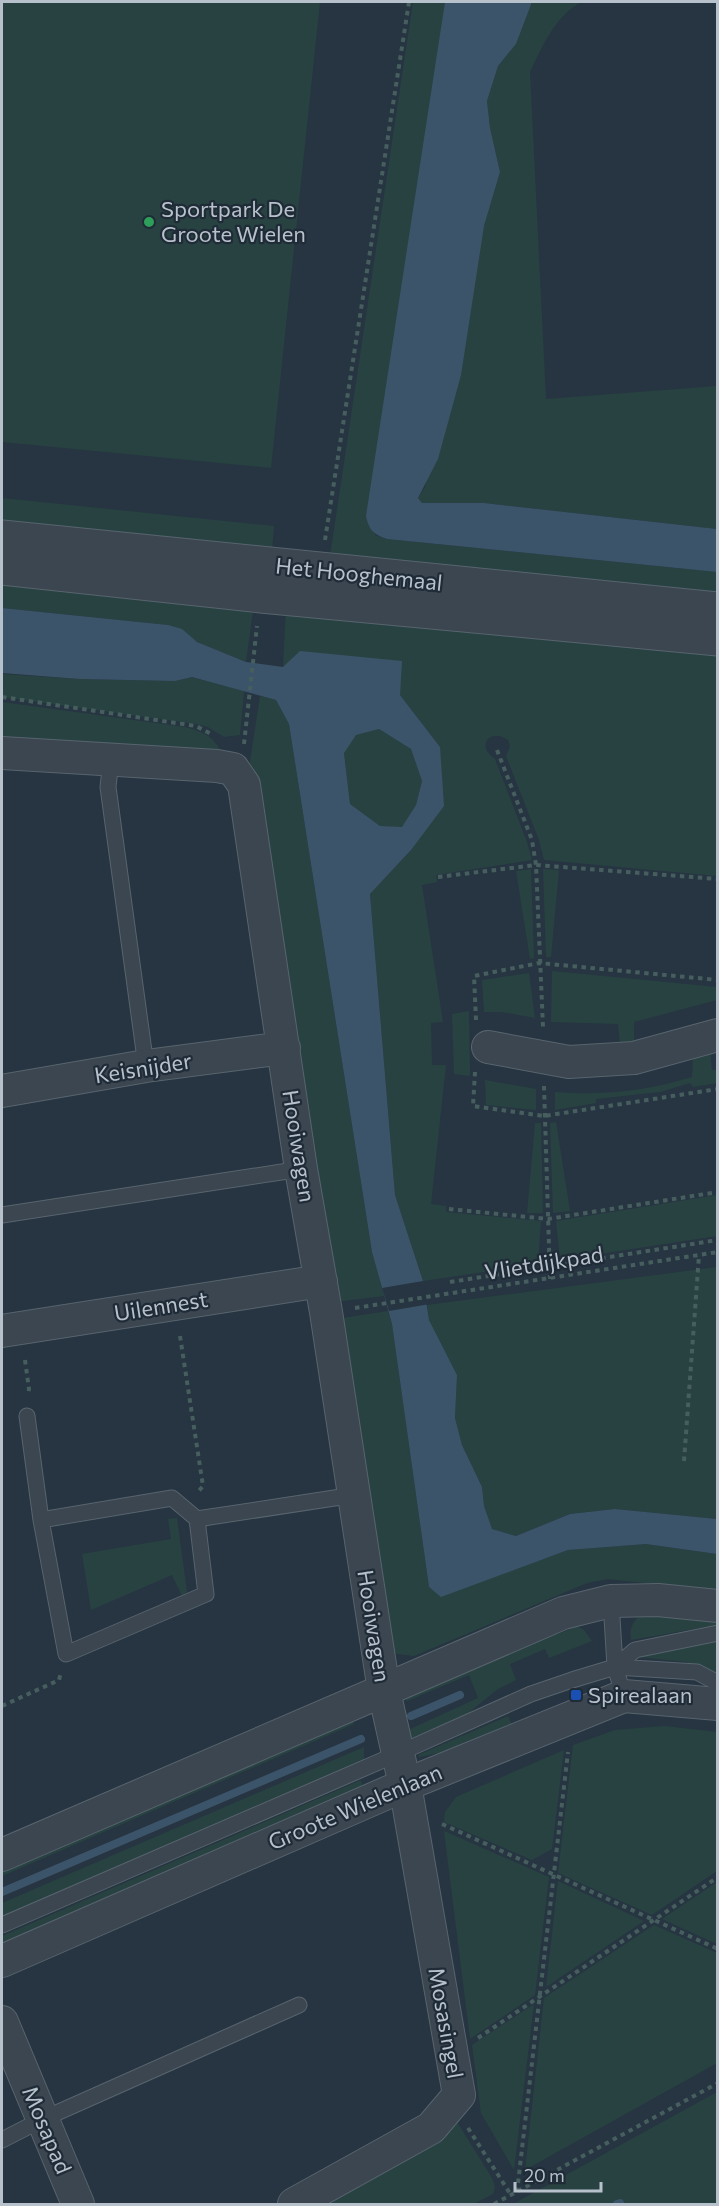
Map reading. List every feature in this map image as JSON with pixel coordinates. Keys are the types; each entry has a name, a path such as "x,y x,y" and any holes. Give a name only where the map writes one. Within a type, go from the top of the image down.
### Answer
{"street":[{"name":"Het Hooghemaal","path":"2,537 717,609"},
{"name":"Het Hooghemaal","path":"2,568 261,596 717,639"},
{"name":"Hooiwagen","path":"2,753 217,765 233,769 244,785 301,1169 321,1281 384,1691 397,1754"},
{"path":"482,1047 569,1062 634,1058 717,1035"},
{"name":"Keisnijder","path":"2,1091 146,1066 284,1048"},
{"name":"Uilennest","path":"2,1331 321,1281"},
{"path":"2,1855 563,1614 611,1600 658,1600 717,1606"},
{"name":"Groote Wielenlaan","path":"2,1961 407,1796 573,1717 619,1681 717,1704"},
{"name":"Mosasingel","path":"294,2205 431,2128 459,2096 407,1796 397,1754"},
{"name":"Mosapad","path":"2,2022 78,2205"}],"lane":[{"path":"111,760 108,787 146,1066"},
{"path":"2,1215 301,1169"},
{"path":"27,1416 41,1520 66,1654 206,1594 197,1519 172,1498 41,1520"},
{"path":"197,1519 354,1495"},
{"path":"611,1600 619,1681"},
{"name":"Groote Wielenlaan","path":"619,1681 635,1650 717,1633"},
{"name":"Groote Wielenlaan","path":"2,1925 531,1694 697,1672 717,1683"},
{"path":"2,2140 43,2119 299,2005"}],"path":[{"path":"321,570 409,2"},
{"path":"245,734 261,596"},
{"path":"2,697 196,726 210,732 216,738"},
{"path":"497,750 532,840 536,865 550,1279"},
{"path":"438,877 536,865 717,879"},
{"path":"717,980 539,963 474,976 482,1047 473,1106 544,1116 717,1089"},
{"path":"448,1209 548,1219 717,1191"},
{"path":"450,1282 717,1240"},
{"name":"Vlietdijkpad","path":"375,1305 717,1252"},
{"path":"684,1461 699,1255"},
{"path":"180,1336 203,1486 186,1508"},
{"path":"25,1360 29,1389 27,1416"},
{"path":"2,1706 59,1680 66,1654"},
{"path":"517,2192 552,1874 573,1717"},
{"path":"407,1796 552,1874 717,1950"},
{"path":"452,2054 717,1877"},
{"path":"494,2205 717,2083"},
{"path":"459,2096 464,2122 511,2196"}],"green space":[{"name":"Sportpark De Groote Wielen","path":"2,2 320,2 271,468 2,442"},
{"path":"413,2 445,2 375,535 387,539 717,572 717,603 329,563"},
{"path":"532,2 582,2 573,7 557,23 530,72 546,399 717,386 717,529 484,503 422,503 418,498 425,487 484,226 500,172 490,128 487,101 498,66 516,44"},
{"path":"2,498 274,526 272,551 2,523"},
{"path":"2,577 254,604 246,662 197,642 168,625 2,608"},
{"path":"286,606 717,649 717,876 544,860 539,840 506,756 510,746 508,740 496,736 487,740 486,749 495,759 532,860 436,875 437,882 422,885 443,1022 431,1023 432,1065 446,1065 431,1204 446,1206 446,1212 541,1221 538,1264 423,1281 395,1195 370,894 411,850 440,747 400,695 283,667"},
{"path":"2,674 80,679 175,681 191,677 244,691 240,735 224,737 208,727 197,724 2,697"},
{"path":"260,696 276,700 289,724 372,1252 384,1296 335,1302 248,774"},
{"path":"2,702 185,727 206,735 221,752 2,745"},
{"path":"379,729 411,749 422,781 416,805 402,828 380,826 350,804 344,752 355,735"},
{"path":"531,869 534,958 530,959 516,871"},
{"path":"543,869 559,870 551,957 546,957"},
{"path":"552,971 717,987 717,1000 634,1022 634,1043 620,1045 618,1024 551,1022"},
{"path":"529,973 535,1018 502,1012 484,1012 482,980"},
{"path":"469,1011 470,1076 454,1074 452,1014"},
{"path":"710,1051 712,1070 717,1070 717,1083 693,1087 690,1083 660,1092 596,1099 596,1103 555,1110 555,1092 624,1091 658,1086 692,1077 693,1054"},
{"path":"485,1080 536,1089 536,1110 486,1105"},
{"path":"556,1122 570,1211 553,1213 550,1123"},
{"path":"535,1123 541,1123 543,1213 527,1213"},
{"path":"717,1195 717,1236 560,1260 556,1221"},
{"path":"717,1267 717,1519 615,1509 570,1514 516,1536 491,1529 484,1506 482,1487 462,1445 455,1418 457,1375 429,1320 427,1305"},
{"path":"388,1311 392,1324 429,1587 441,1596 568,1550 646,1544 717,1554 717,1591 608,1579 587,1583 414,1656 390,1653 342,1318"},
{"path":"177,1518 187,1592 182,1596 172,1575 91,1610 82,1554 171,1539 168,1519"},
{"path":"651,1608 717,1615 717,1625 631,1640 631,1629 635,1621"},
{"path":"577,1626 584,1630 592,1641 549,1658 545,1649 510,1664 516,1680 498,1689 461,1719 410,1741 408,1730 478,1698 469,1675 405,1702 413,1688 553,1627 558,1634"},
{"path":"717,1641 717,1673 686,1662 639,1657 638,1654"},
{"path":"350,1715 354,1724 2,1876 2,1865"},
{"path":"508,1716 514,1729 482,1744 419,1757 418,1755"},
{"path":"664,1726 717,1732 717,1871 652,1915 558,1873 573,1745 615,1730"},
{"path":"364,1747 364,1761 2,1917 2,1903"},
{"path":"564,1750 552,1849 532,1860 444,1822 445,1812 456,1797"},
{"path":"361,1780 363,1794 2,1951 2,1936"},
{"path":"444,1831 549,1877 535,1995 470,2039"},
{"path":"558,1881 644,1921 546,1987"},
{"path":"717,1882 717,1944 662,1919"},
{"path":"654,1925 717,1953 717,2063 525,2170 544,1998"},
{"path":"534,2004 514,2170 481,2113 472,2045"},
{"path":"717,2092 717,2204 513,2204"},
{"path":"457,2122 492,2178 495,2187 493,2194 474,2204 310,2204"}],"water":[{"path":"445,2 532,2 516,44 498,66 487,101 490,128 500,172 484,226 461,375 438,459 418,498 422,503 484,503 717,529 717,572 387,539 372,531 369,525 366,516"},
{"path":"2,608 168,625 182,629 197,642 246,662 283,667 300,651 402,661 400,695 440,747 444,806 411,850 370,894 395,1195 423,1281 429,1320 457,1375 455,1418 462,1445 482,1487 484,1506 492,1529 516,1536 570,1514 615,1509 717,1519 717,1554 646,1544 568,1550 441,1597 429,1587 392,1324 372,1252 289,724 276,700 192,677 175,681 80,679 2,673","holes":["379,729 411,749 422,781 416,805 402,827 380,826 350,804 344,753 356,735"]}],"pier":[{"path":"423,1281 430,1304 389,1311 382,1288"}],"waterway":[{"path":"411,1716 460,1695"},
{"path":"2,1892 361,1739"}],"place":[{"name":"Sportpark De Groote Wielen","path":"149,222"},
{"name":"Spirealaan","path":"576,1695"}]}
